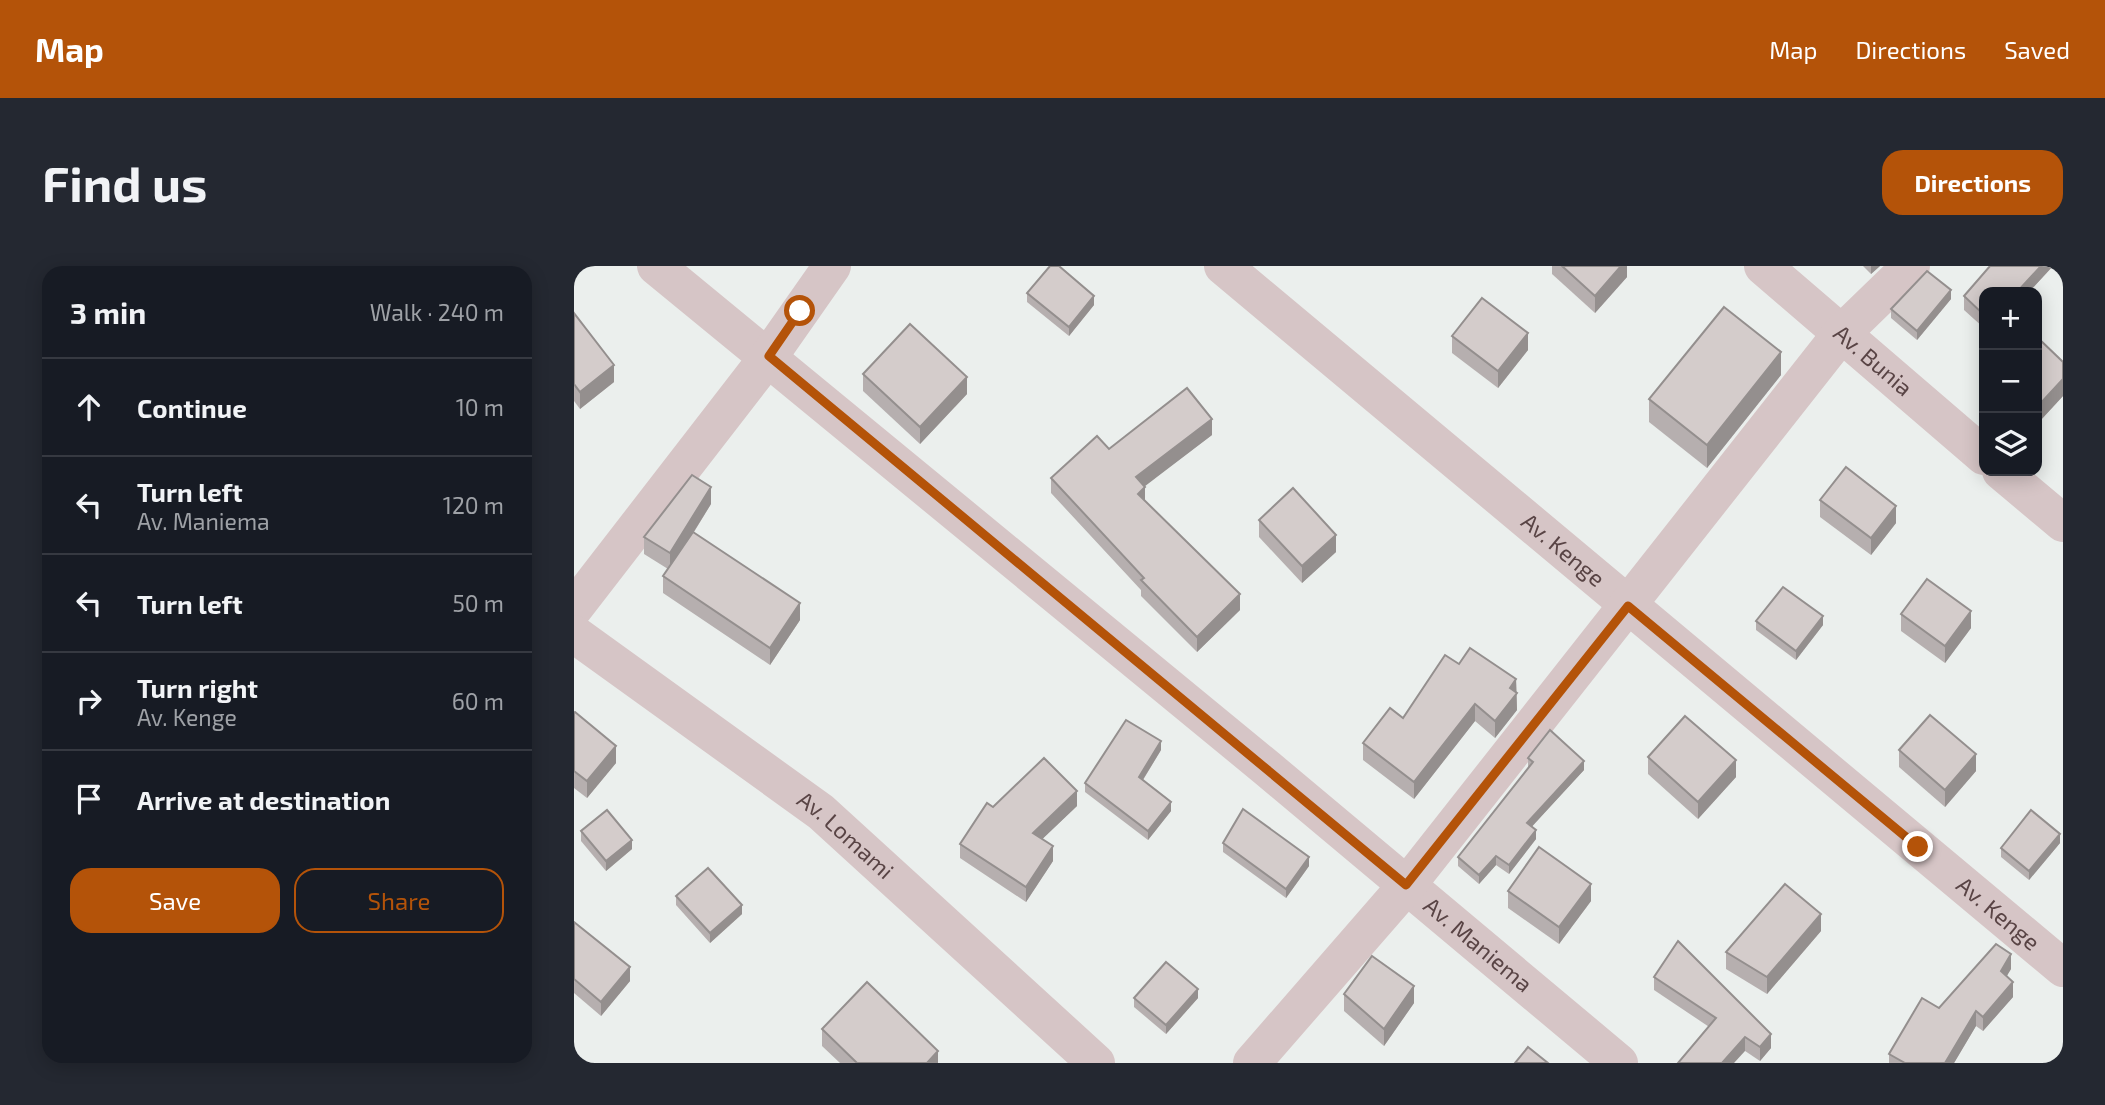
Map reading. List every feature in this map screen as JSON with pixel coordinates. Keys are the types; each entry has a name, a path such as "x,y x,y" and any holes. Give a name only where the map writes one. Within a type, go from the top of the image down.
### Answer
{"street":[{"name":"Av. Maniema","path":"656,266 769,356 1619,1063"},
{"path":"574,608 769,356 832,266"},
{"name":"Av. Kenge","path":"1223,266 2063,968"},
{"name":"Av. Bunia","path":"1763,266 1979,452"},
{"path":"1252,1063 1406,885 1841,334 1911,266"},
{"path":"2007,476 2063,523"},
{"name":"Av. Lomami","path":"574,634 821,812 1096,1063"}],"building":[{"path":"1050,266 1059,266 1094,296 1069,327 1027,293"},
{"path":"1562,266 1621,266 1595,296"},
{"path":"1990,266 2041,266 2022,287 1979,287 1979,310 1964,296"},
{"path":"1927,271 1951,290 1917,331 1891,309"},
{"path":"1482,298 1528,333 1498,371 1452,336"},
{"path":"1724,307 1781,352 1707,445 1649,399"},
{"path":"574,313 614,365 580,392 574,384"},
{"path":"910,324 967,377 920,427 863,374"},
{"path":"2042,342 2063,362 2063,379 2042,402"},
{"path":"1187,388 1212,419 1136,477 1145,487 1138,494 1240,594 1197,637 1141,580 1144,578 1051,478 1097,436 1109,449"},
{"path":"1846,467 1896,506 1871,538 1820,500"},
{"path":"692,475 711,487 670,553 644,537"},
{"path":"1293,488 1336,535 1302,566 1259,520"},
{"path":"693,532 800,603 770,648 663,576"},
{"path":"1927,579 1971,611 1945,646 1901,614"},
{"path":"1783,587 1823,616 1796,651 1756,621"},
{"path":"1470,648 1516,679 1510,688 1517,693 1495,721 1475,704 1414,782 1363,743 1390,708 1403,718 1445,655 1459,664"},
{"path":"575,712 616,746 587,781 574,771"},
{"path":"1930,715 1976,754 1945,790 1899,750"},
{"path":"1685,716 1736,760 1698,802 1648,757"},
{"path":"1126,720 1161,741 1139,777 1171,802 1148,831 1085,783"},
{"path":"1550,730 1584,761 1527,823 1536,830 1509,865 1496,856 1479,875 1458,857 1533,762 1528,758"},
{"path":"1044,758 1077,791 1033,833 1053,846 1026,887 960,844 987,803 993,807"},
{"path":"1243,809 1309,857 1286,889 1223,843"},
{"path":"607,810 632,840 606,861 581,831"},
{"path":"2031,810 2060,834 2029,871 2001,848"},
{"path":"1539,847 1591,884 1559,927 1508,891"},
{"path":"708,868 742,905 710,933 676,896"},
{"path":"1785,884 1821,914 1767,977 1726,952"},
{"path":"574,922 630,967 601,1002 574,979"},
{"path":"1678,941 1771,1034 1760,1047 1745,1037 1722,1063 1678,1063 1716,1018 1654,977"},
{"path":"1996,944 2011,954 2001,971 2013,982 1983,1017 1976,1011 1945,1063 1905,1063 1889,1054 1922,998 1939,1008"},
{"path":"1372,956 1414,986 1384,1029 1344,994"},
{"path":"1166,962 1198,989 1166,1025 1134,998"},
{"path":"867,982 938,1051 927,1063 857,1063 822,1029"},
{"path":"1528,1047 1548,1063 1515,1063"}],"route":[{"path":"800,311 769,356 1406,885 1628,606 1918,847"}]}
